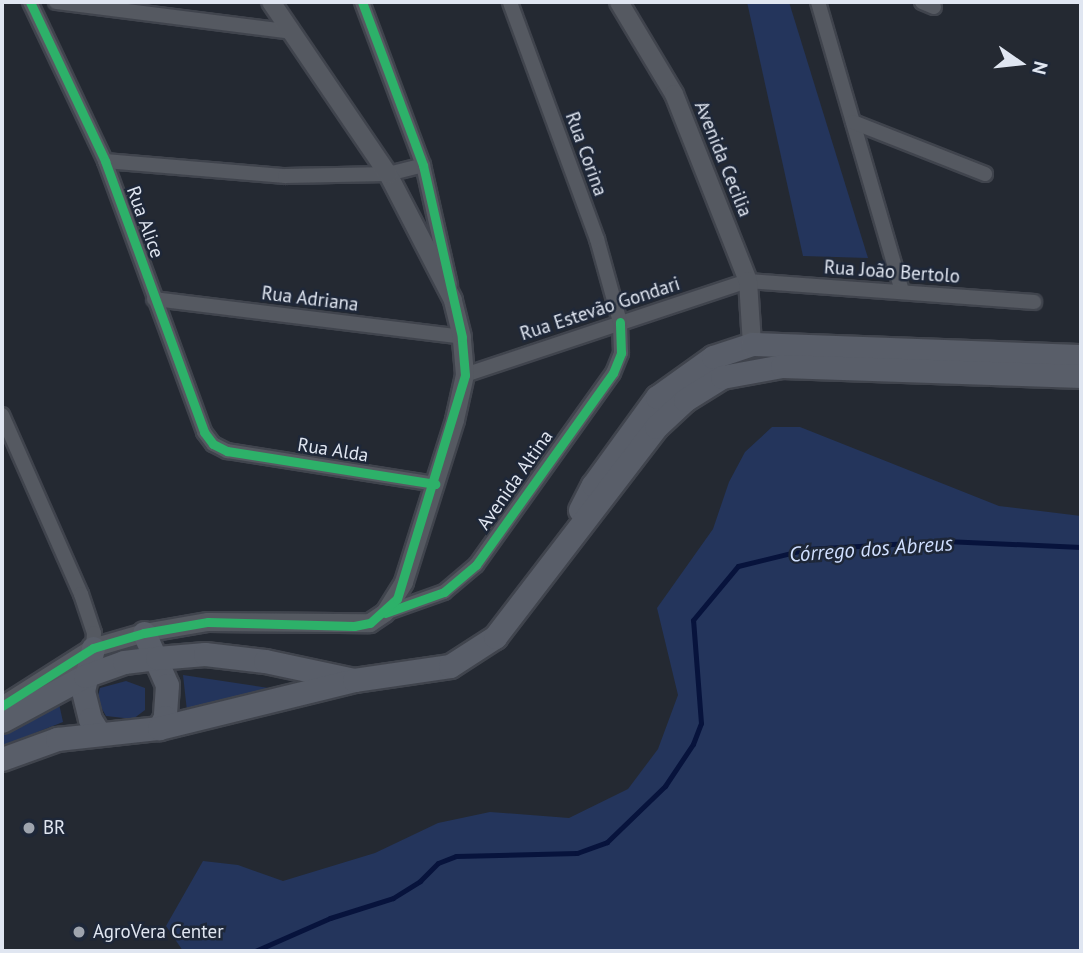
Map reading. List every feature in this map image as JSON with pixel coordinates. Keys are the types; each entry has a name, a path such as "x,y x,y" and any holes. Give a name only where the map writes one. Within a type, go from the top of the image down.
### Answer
{"main road":[{"path":"565,541 593,485 657,397 713,357 752,344 1081,356"},
{"path":"2,759 27,747 98,732 159,728 354,681 450,666 482,647 530,593 565,541 673,410 705,386 742,370 817,366 1081,376"},
{"path":"144,633 157,658 168,700 159,728"},
{"path":"93,648 85,676 85,705 98,732"},
{"path":"2,720 85,676 124,662 157,658 205,654 253,659 354,681"}],"street":[{"name":"Rua Alice","path":"30,2 105,161 204,432 226,451"},
{"path":"57,2 292,32"},
{"path":"271,2 388,174 453,300"},
{"path":"2,706 93,648 144,633 208,622 354,626 385,613 404,582 465,375 462,337 423,165 362,2"},
{"name":"Rua Corina","path":"510,2 597,239 620,322"},
{"name":"Avenida Cecilia","path":"619,2 674,94 748,281 752,344"},
{"path":"818,2 902,292"},
{"path":"853,122 985,174"},
{"path":"105,161 285,176 388,174 423,165"},
{"name":"Rua Estevão Gondari","path":"465,375 748,281"},
{"name":"Rua João Bertolo","path":"748,281 1034,302"},
{"name":"Rua Adriana","path":"154,299 462,337"},
{"name":"Avenida Altina","path":"385,613 444,592 476,565 613,373 621,353 620,322"},
{"path":"2,415 81,594 94,633 93,648"},
{"name":"Rua Alda","path":"226,451 435,484"}],"shaded area":[{"path":"747,2 789,2 868,258 803,256"},
{"path":"772,427 800,427 999,506 1081,516 1081,951 183,951 166,926 203,861 238,865 283,881 375,853 438,823 490,812 569,818 628,789 658,749 678,695 657,608 713,529 729,482 745,452"},
{"path":"183,675 275,689 187,711"},
{"path":"126,681 145,688 145,710 133,719 106,716 97,700 100,688"},
{"path":"58,699 63,722 2,746 2,734"}],"waterway":[{"name":"Córrego dos Abreus","path":"255,951 330,918 393,898 420,881 438,863 456,856 577,853 607,842 665,786 693,744 701,723 693,620 738,566 807,549 945,541 1081,547"}],"cycle path":[{"path":"30,2 105,161 204,432 213,444 227,451 435,484"},
{"path":"2,706 93,648 144,633 208,622 354,626 370,623 397,599 465,375 462,337 423,165 362,2"},
{"path":"385,613 444,592 476,565 613,373 621,353 620,322"}],"place":[{"name":"BR","path":"29,828"},
{"name":"AgroVera Center","path":"79,932"}]}
